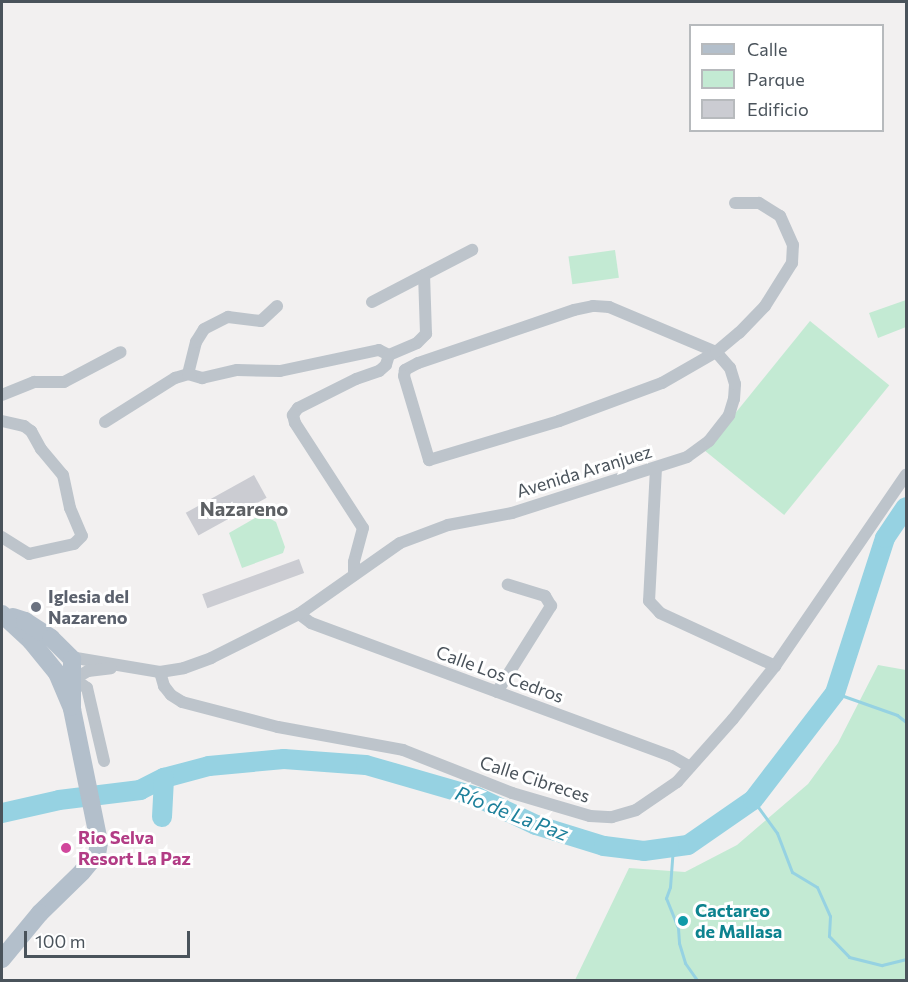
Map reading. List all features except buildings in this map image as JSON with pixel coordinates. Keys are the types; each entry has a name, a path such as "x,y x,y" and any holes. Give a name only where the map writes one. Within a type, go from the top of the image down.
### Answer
{"main road":[{"path":"2,613 25,621 51,638 66,668 83,765 98,827 97,854 40,913 2,959"}],"street":[{"path":"716,352 609,307 593,306 418,363 405,370 404,376 429,460 559,421 652,387 716,352 765,306 792,263 793,245 780,216 759,203 735,203"},
{"path":"372,302 472,250"},
{"path":"105,422 175,378 188,374 202,378 237,370 280,371 379,350 389,355 417,343 426,334 424,275"},
{"path":"188,374 196,342 204,329 228,317 261,321 277,306"},
{"path":"2,394 34,382 64,382 121,352"},
{"name":"Avenida Aranjuez","path":"66,668 121,667 160,672 184,668 211,658 299,614 400,543 448,525 512,513 687,457 708,441 729,415 734,399 734,375 716,352"},
{"path":"354,575 354,562 363,528 295,423 293,415 298,408 356,379 379,371 387,365 389,355"},
{"path":"2,421 24,426 31,431 41,449 63,475 70,508 82,536 74,544 29,554 2,537"},
{"path":"656,468 649,601 660,613 775,666"},
{"name":"Calle Cibreces","path":"160,672 164,686 171,695 182,702 278,727 403,750 512,793 590,816 612,817 636,810 677,782 733,719 775,666 906,475"},
{"path":"497,692 550,606 545,596 508,585"},
{"name":"Calle Los Cedros","path":"299,614 311,623 671,756 690,767"},
{"path":"66,668 88,670 121,667"},
{"path":"66,668 87,688 104,761"}],"green space":[{"path":"615,250 619,278 572,284 568,257"},
{"path":"906,300 906,327 878,338 869,313"},
{"path":"810,321 889,385 784,515 705,451"},
{"path":"262,514 276,522 285,547 283,553 242,568 229,533"},
{"path":"878,665 906,670 906,980 575,980 629,868 685,872 737,845 808,784 838,743"}],"waterway":[{"name":"Río de La Paz","path":"2,813 59,800 140,790 164,778 209,766 284,759 366,765 477,797 536,825 604,846 644,851 688,845 753,800 835,693 885,538 906,507"},
{"path":"835,693 897,715 906,722"},
{"path":"162,817 164,778"},
{"path":"753,800 777,833 792,872 817,887 830,916 829,936 849,957 882,965 906,959"},
{"path":"673,847 670,887 666,898 678,928 679,943 685,963 697,980"}],"place":[{"name":"Iglesia del Nazareno","path":"36,607"},
{"name":"Rio Selva Resort La Paz","path":"66,848"},
{"name":"Cactareo de Mallasa","path":"683,921"}],"district":[{"name":"Nazareno","path":"244,508"}]}
